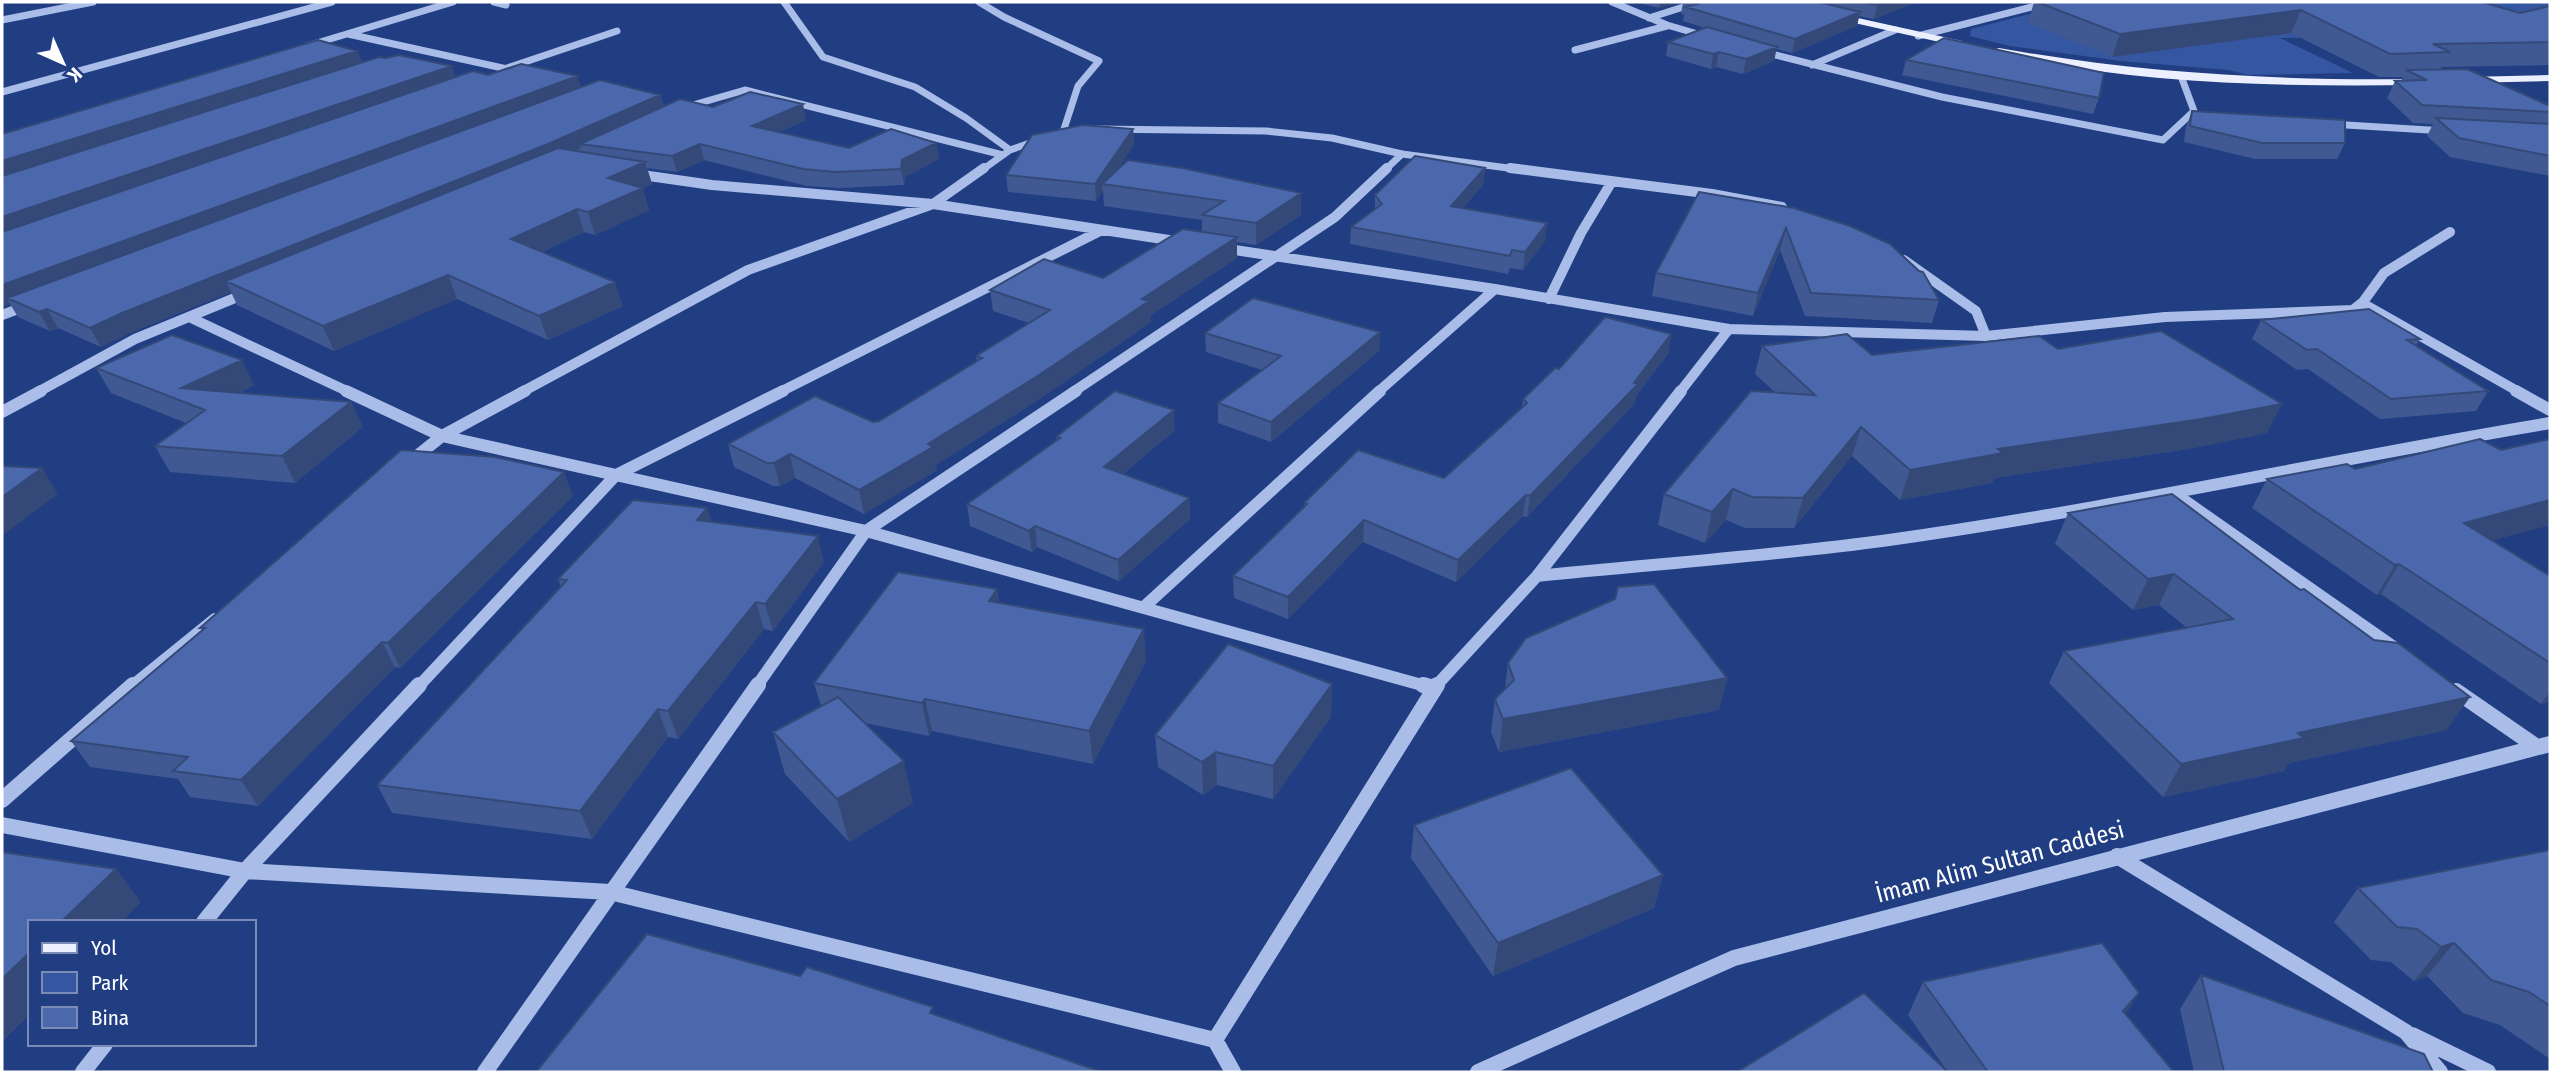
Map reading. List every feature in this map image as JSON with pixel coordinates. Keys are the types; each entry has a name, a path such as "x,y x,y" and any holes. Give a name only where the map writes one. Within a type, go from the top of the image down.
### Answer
{"main road":[{"path":"1822,13 1972,46"},
{"path":"1985,48 2093,66 2181,76 2289,83 2433,81"},
{"path":"2461,80 2550,78"}],"street":[{"path":"2,20 93,2"},
{"path":"2,92 332,2"},
{"path":"302,48 453,2"},
{"path":"494,2 506,5"},
{"path":"784,2 823,57 915,87 966,118 1006,153"},
{"path":"979,2 1004,17 1099,61 1078,86 1063,132"},
{"path":"1612,2 1667,25 1720,40"},
{"path":"1649,18 1699,2"},
{"path":"1918,36 2051,2"},
{"path":"1575,50 1667,25"},
{"path":"1811,65 1895,30"},
{"path":"494,73 617,31"},
{"path":"348,34 530,74"},
{"path":"1746,47 1942,97 2162,140 2194,111"},
{"path":"414,56 428,51"},
{"path":"2181,76 2194,111"},
{"path":"674,109 745,90 1006,153"},
{"path":"2194,111 2208,113"},
{"path":"2318,122 2459,132"},
{"path":"1089,129 1116,127 1266,131 1332,138 1402,154 1712,194 1792,210"},
{"path":"400,470 442,436 748,270 933,204 1006,153 1063,132 1076,131"},
{"path":"485,1072 866,531 1335,217 1402,154"},
{"path":"618,172 712,186 933,204 1194,244"},
{"path":"1549,299 1581,233 1611,183"},
{"path":"206,920 245,871 616,475 1102,230"},
{"path":"1207,246 1495,289 1729,329 1986,336 2165,317 2353,310 2364,304 2383,274 2434,246 2450,232"},
{"path":"1893,252 1976,311 1986,336"},
{"path":"1144,606 1495,289"},
{"path":"2,412 135,339 253,291"},
{"path":"2,314 40,300"},
{"path":"2364,304 2550,410"},
{"path":"189,317 442,436 866,531 1434,688"},
{"path":"1214,1040 1434,688 1538,576 1729,329"},
{"path":"1538,576 1888,540 2175,494 2426,444 2550,423"},
{"path":"2175,494 2412,660"},
{"path":"2,800 124,692 219,615"},
{"path":"2446,684 2543,746"},
{"name":"İmam Alim Sultan Caddesi","path":"1478,1072 1734,958 2543,746"},
{"path":"2,825 245,871 610,892 1214,1040 1233,1072"},
{"path":"2118,856 2406,1031 2488,1072"},
{"path":"2406,1031 2440,1072"},
{"path":"83,1072 104,1046"}],"green space":[{"path":"2075,2 2550,2 2550,19 2438,37 2280,38 2353,73 2248,75 2229,70 2121,61 2010,46 1970,36 1971,29"}],"building":[{"path":"1689,2 1819,2 1860,12 1795,39 1686,7 1697,4"},
{"path":"1861,2 1886,2 1877,5"},
{"path":"2037,2 2482,2 2520,13 2550,6 2550,42 2433,44 2450,52 2390,54 2301,10 2120,34"},
{"path":"1707,27 1777,47 1746,59 1719,52 1713,54 1668,42"},
{"path":"1944,38 2104,73 2099,98 1906,60"},
{"path":"318,40 357,51 2,161 2,134"},
{"path":"399,55 452,66 2,217 2,176 379,57"},
{"path":"521,64 578,76 2,285 2,232 473,71 488,75"},
{"path":"2467,69 2550,106 2550,112 2422,105 2395,81 2427,80 2406,70"},
{"path":"600,80 660,95 548,144 90,328 47,309 39,312 7,298"},
{"path":"750,92 803,104 752,126 849,148 891,129 936,143 902,160 901,169 836,172 803,169 700,144 672,156 580,144 680,99 713,107"},
{"path":"2192,111 2345,120 2345,143 2262,143 2190,126"},
{"path":"2436,118 2550,124 2550,156 2459,138"},
{"path":"1083,125 1133,129 1095,184 1006,175 1032,135"},
{"path":"558,148 645,162 608,178 643,188 588,212 577,209 511,239 615,282 539,316 448,275 323,326 226,281"},
{"path":"1415,156 1485,168 1451,206 1547,223 1525,252 1512,250 1510,256 1351,227 1382,204 1375,195"},
{"path":"1128,160 1182,168 1301,193 1256,223 1202,215 1224,201 1102,184"},
{"path":"1699,192 1794,208 1850,226 1890,244 1923,272 1939,300 1811,293 1786,228 1758,293 1656,273"},
{"path":"1183,229 1237,237 1142,299 1149,301 1036,377 928,444 933,447 859,490 790,454 774,463 767,463 728,444 815,396 873,422 879,421 982,358 976,356 1050,310 990,290 1044,259 1103,278"},
{"path":"1253,298 1380,332 1271,422 1218,403 1281,356 1205,333"},
{"path":"2369,309 2420,339 2407,340 2488,391 2391,399 2317,349 2307,350 2261,320"},
{"path":"1605,317 1671,334 1634,383 1638,384 1530,496 1526,495 1458,560 1364,520 1288,597 1233,576 1358,450 1444,478 1527,403 1523,399 1555,368 1559,369"},
{"path":"2161,331 2282,404 2202,419 1998,449 2003,453 1910,470 1861,427 1803,498 1752,497 1733,489 1712,512 1664,494 1751,391 1815,395 1762,346 1847,334 1872,355 2039,336 2058,349"},
{"path":"172,335 242,360 181,388 351,402 282,456 155,446 205,410 96,368"},
{"path":"1115,391 1174,410 1104,467 1189,498 1118,560 1035,526 1029,531 967,504 1060,438 1056,437"},
{"path":"2480,439 2501,450 2550,439 2550,500 2464,523 2550,576 2550,663 2399,564 2395,565 2267,479 2347,464 2355,469"},
{"path":"401,450 495,457 564,472 388,643 382,642 241,780 173,771 188,757 71,741 205,628 200,628"},
{"path":"2,466 42,468 2,497"},
{"path":"2172,494 2300,590 2304,589 2374,640 2398,643 2470,697 2298,733 2304,738 2181,764 2064,651 2233,619 2174,574 2148,579 2068,513"},
{"path":"633,500 707,508 697,520 818,536 765,604 756,602 668,711 658,709 580,811 377,785 567,580 558,579"},
{"path":"898,572 997,589 989,601 1144,629 1089,731 925,699 922,703 814,683"},
{"path":"1654,584 1727,678 1503,719 1495,699 1514,680 1508,663 1526,638 1615,599 1618,587"},
{"path":"1228,644 1332,684 1273,766 1216,752 1202,762 1155,735"},
{"path":"838,697 904,761 837,799 773,732"},
{"path":"1571,768 1663,875 1498,943 1414,825"},
{"path":"2550,850 2550,1006 2529,992 2491,980 2454,943 2441,947 2417,929 2397,927 2358,888"},
{"path":"2,852 116,869 63,920 28,920 28,954 2,979"},
{"path":"647,934 800,976 807,967 933,1007 930,1013 1102,1072 536,1072"},
{"path":"2102,943 2139,993 2123,1011 2174,1072 1988,1072 1923,982"},
{"path":"2201,975 2424,1054 2433,1072 2224,1072"},
{"path":"1864,993 1948,1072 1737,1072"}]}
